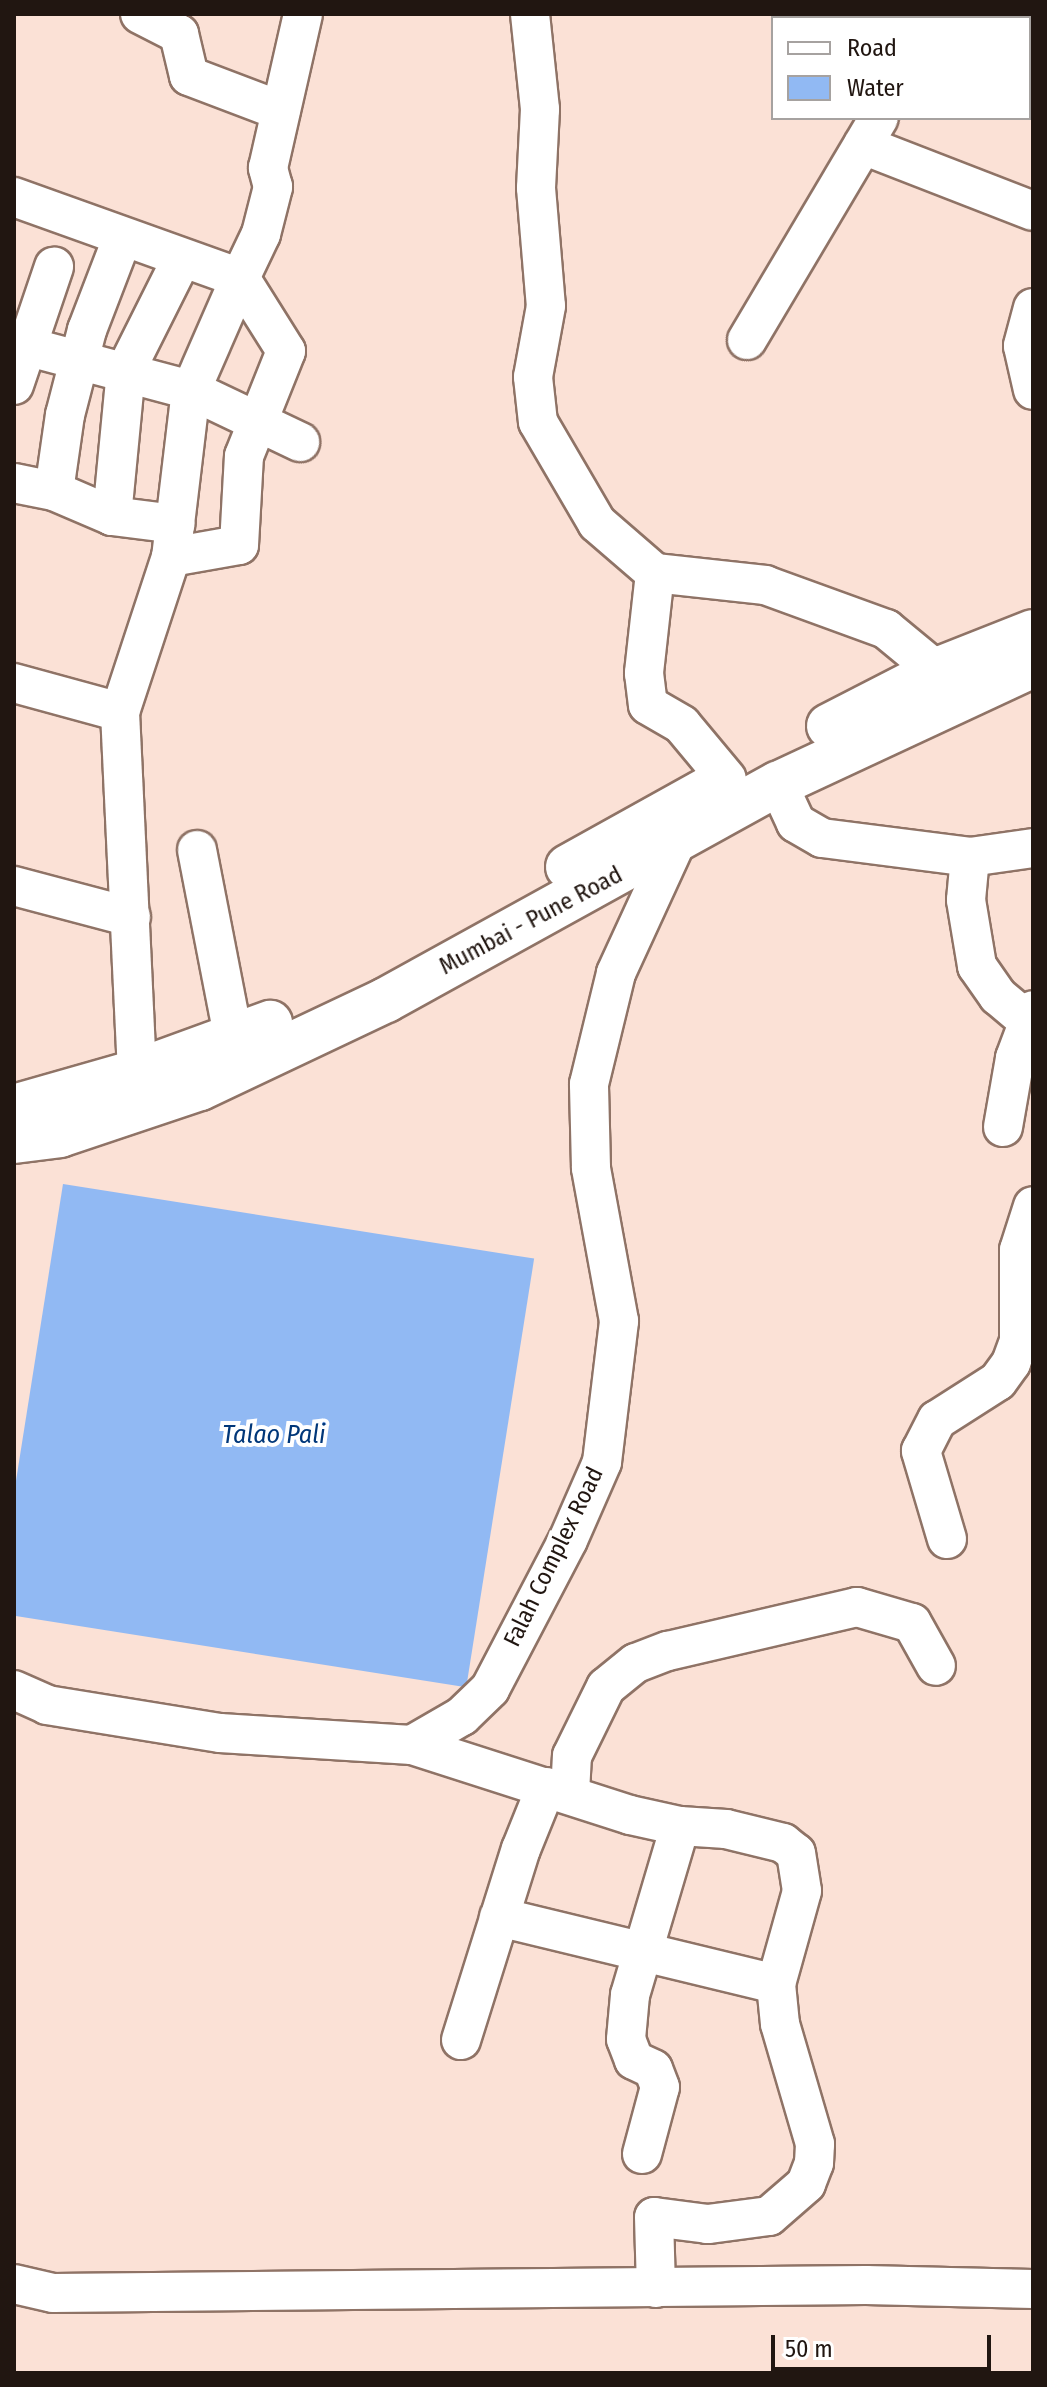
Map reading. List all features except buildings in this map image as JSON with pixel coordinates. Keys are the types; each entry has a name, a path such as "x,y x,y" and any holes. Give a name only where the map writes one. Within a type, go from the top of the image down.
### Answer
{"main road":[{"name":"Mumbai - Pune Road","path":"136,1091 234,1040 403,960 727,779 937,671 1033,632"},
{"name":"Mumbai - Pune Road","path":"16,1121 136,1091 200,1088 386,1000 675,845 778,784 1033,665"}],"street":[{"path":"140,14 179,34 189,76 281,111"},
{"path":"136,1091 120,712 173,540 191,390 261,234 273,187 268,168 303,14"},
{"path":"530,14 540,109 536,188 546,306 533,377 538,422 597,523 655,573 765,585 886,629 937,671"},
{"path":"747,340 871,131 1033,211"},
{"path":"14,483 54,491 173,540 239,545 244,456 286,351 240,278 16,202"},
{"path":"54,491 80,359 122,239"},
{"path":"112,516 126,370 182,258"},
{"path":"14,385 19,345 54,267"},
{"path":"1033,308 1023,346 1033,390"},
{"path":"19,345 126,370 191,390 300,442"},
{"path":"655,573 644,673 648,705 682,725 727,779"},
{"path":"14,683 120,712"},
{"path":"778,784 796,823 822,838 970,857 1033,848"},
{"name":"Falah Complex Road","path":"412,1745 462,1716 490,1689 568,1540 602,1462 619,1321 591,1168 589,1084 616,973 675,845"},
{"path":"197,850 234,1040"},
{"path":"970,857 966,900 977,966 998,996 1030,1015 1003,1127"},
{"path":"14,886 131,917"},
{"path":"947,1539 921,1451 937,1420 998,1381 1011,1363 1019,1341 1019,1250 1033,1206"},
{"path":"461,2040 499,1917 572,1756 606,1687 636,1663 668,1651 857,1607 912,1623 936,1666"},
{"path":"14,1690 47,1705 220,1733 412,1745 630,1815 680,1826 737,1831 783,1843 796,1853 802,1891 776,1984 780,2024 810,2120 814,2163 806,2184 769,2216 708,2224 654,2217 656,2288"},
{"path":"642,2154 660,2087 653,2069 634,2060 626,2039 640,1950 680,1826"},
{"path":"499,1917 776,1984"},
{"path":"14,2284 53,2293 656,2288 1033,2289"}],"water":[{"name":"Talao Pali","path":"63,1184 534,1259 466,1687 14,1616 14,1493"}]}
